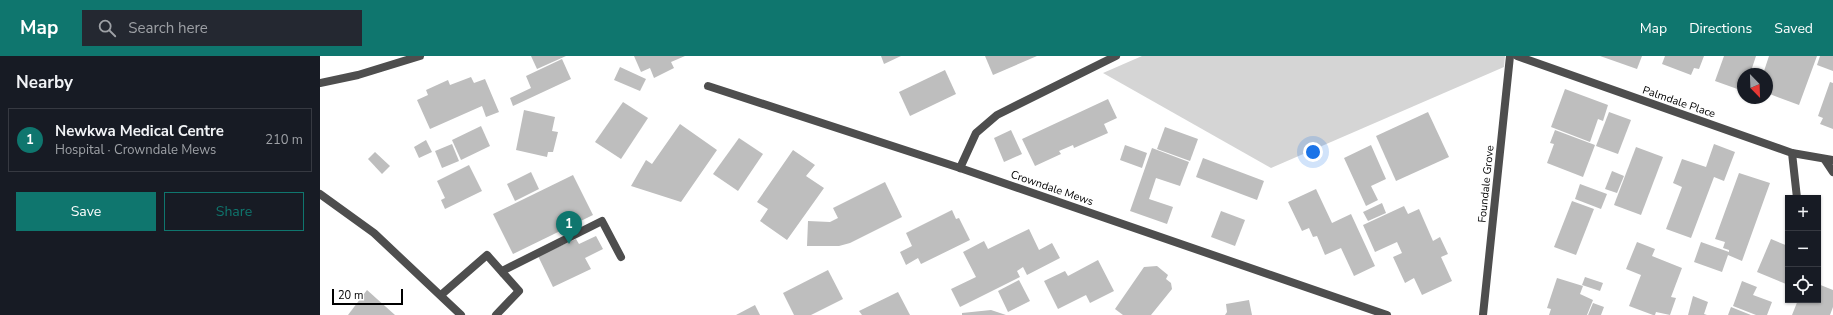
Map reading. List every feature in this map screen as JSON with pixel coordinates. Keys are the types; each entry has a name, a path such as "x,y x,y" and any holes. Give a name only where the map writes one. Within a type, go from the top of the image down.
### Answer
{"street":[{"path":"320,83 358,75 420,56"},
{"path":"960,168 976,133 997,115 1116,56"},
{"name":"Foundale Grove","path":"1483,315 1510,56"},
{"name":"Palmdale Place","path":"1517,56 1792,153 1829,160"},
{"name":"Crowndale Mews","path":"708,86 960,168 1387,315"},
{"path":"1792,153 1797,195"},
{"path":"1829,160 1833,172"},
{"path":"320,194 374,233 461,315"},
{"path":"503,273 502,271 602,221 621,257"},
{"path":"441,295 487,255 519,291 496,315"}],"shaded area":[{"path":"1142,56 1505,56 1504,67 1271,168 1103,73"}],"building":[{"path":"531,56 566,56 537,69"},
{"path":"634,56 685,56 671,62 674,68 654,78 650,68 641,72"},
{"path":"881,56 901,56 884,64"},
{"path":"985,56 1037,56 993,75"},
{"path":"1600,56 1642,56 1637,69"},
{"path":"1665,56 1704,56 1699,69 1694,68 1691,75 1662,64"},
{"path":"1724,56 1756,56 1752,68 1737,68 1737,89 1715,81"},
{"path":"1769,56 1817,56 1799,105 1773,95 1773,68 1765,68"},
{"path":"1820,56 1833,56 1833,71 1817,65"},
{"path":"562,59 571,79 513,106 510,98 531,88 526,76"},
{"path":"620,67 646,79 640,91 614,80"},
{"path":"945,70 956,94 910,116 899,92"},
{"path":"471,77 474,83 485,79 499,112 486,117 482,106 430,129 417,100 428,95 426,90 448,80 450,85"},
{"path":"1830,82 1833,83 1833,129 1820,124 1823,118 1818,116"},
{"path":"1565,89 1608,105 1603,121 1598,119 1590,142 1551,127"},
{"path":"1108,99 1117,118 1104,124 1108,133 1074,148 1073,145 1059,151 1061,154 1035,166 1022,139"},
{"path":"623,102 648,118 621,159 595,142"},
{"path":"524,110 555,117 552,131 558,132 553,152 548,152 547,157 516,150"},
{"path":"1428,112 1449,157 1396,181 1376,136"},
{"path":"1609,112 1631,120 1618,154 1596,146"},
{"path":"680,124 717,150 681,202 631,186 646,160 652,164"},
{"path":"481,126 490,146 461,160 452,140"},
{"path":"1165,127 1198,139 1190,161 1157,149"},
{"path":"1011,130 1022,154 1004,162 994,138"},
{"path":"1555,130 1595,145 1583,177 1547,163 1554,144 1550,143"},
{"path":"739,138 763,154 738,191 713,174"},
{"path":"426,140 432,152 419,158 414,147"},
{"path":"452,144 459,161 442,168 435,151"},
{"path":"1714,144 1735,152 1724,181 1714,177 1691,238 1666,229 1682,187 1673,183 1682,159 1706,167"},
{"path":"1125,145 1147,153 1142,168 1120,160"},
{"path":"1371,145 1386,179 1371,186 1378,200 1366,206 1344,158"},
{"path":"1636,147 1663,157 1641,215 1614,205"},
{"path":"1152,148 1189,162 1180,186 1156,178 1149,199 1173,207 1167,224 1130,211"},
{"path":"793,150 815,165 806,176 824,188 787,240 760,221 768,209 757,202"},
{"path":"375,152 390,166 382,174 368,159"},
{"path":"1203,158 1264,181 1257,200 1196,177"},
{"path":"469,165 482,191 445,209 441,200 445,198 437,181"},
{"path":"1612,171 1624,176 1617,193 1605,189"},
{"path":"531,172 539,189 515,201 507,184"},
{"path":"1739,173 1770,183 1742,261 1728,255 1722,272 1694,262 1701,242 1729,252 1729,250 1723,248 1725,242 1715,239"},
{"path":"573,175 593,215 513,254 493,214"},
{"path":"885,182 902,217 850,243 839,246 807,246 808,221 830,222 838,218 833,208"},
{"path":"1580,184 1607,194 1601,209 1575,199"},
{"path":"1316,189 1332,223 1351,214 1375,266 1354,276 1341,248 1325,255 1317,236 1313,237 1309,228 1302,231 1288,202"},
{"path":"1572,201 1594,209 1576,255 1554,247"},
{"path":"1382,203 1386,213 1368,221 1363,212"},
{"path":"1404,206 1408,214 1419,209 1433,241 1440,237 1448,254 1441,257 1452,281 1422,295 1414,278 1405,283 1393,257 1402,253 1397,242 1375,252 1363,225"},
{"path":"952,210 956,219 959,218 970,240 921,264 918,258 906,265 900,252 912,246 906,233"},
{"path":"1221,211 1245,220 1235,246 1211,237"},
{"path":"1029,229 1039,250 1052,243 1060,258 1027,275 1023,267 1017,271 1020,277 960,307 951,289 976,277 963,252 984,241 988,249"},
{"path":"596,236 603,249 585,258 591,269 553,287 538,256 576,239 579,244"},
{"path":"1771,239 1785,245 1785,284 1757,272"},
{"path":"1637,242 1655,249 1652,256 1682,268 1671,297 1676,298 1670,315 1656,312 1655,315 1653,315 1629,306 1641,275 1626,269"},
{"path":"1098,260 1114,291 1090,303 1086,295 1058,309 1044,281 1065,271 1068,276"},
{"path":"1157,266 1168,275 1166,279 1171,283 1172,289 1151,315 1123,315 1115,309 1144,267"},
{"path":"828,270 843,299 811,315 794,315 783,293"},
{"path":"1585,277 1603,283 1600,291 1582,285"},
{"path":"1557,278 1583,286 1580,294 1593,300 1587,315 1549,315 1551,309 1547,308"},
{"path":"1019,280 1030,301 1008,312 998,291"},
{"path":"1742,281 1757,287 1753,295 1772,302 1767,315 1756,315 1733,306"},
{"path":"1821,285 1833,290 1833,307 1830,315 1792,315 1797,303 1821,303"},
{"path":"367,290 395,315 348,315"},
{"path":"898,292 910,315 862,315 859,311"},
{"path":"1693,296 1708,302 1704,314 1707,315 1688,315"},
{"path":"1249,300 1252,315 1225,315 1227,312 1226,304"},
{"path":"1593,303 1604,307 1601,315 1588,315"},
{"path":"755,305 760,315 736,315"},
{"path":"1731,307 1751,315 1728,315"},
{"path":"991,310 1006,315 962,315 962,313"}],"place":[{"name":"Newkwa Medical Centre","path":"569,244"}]}
